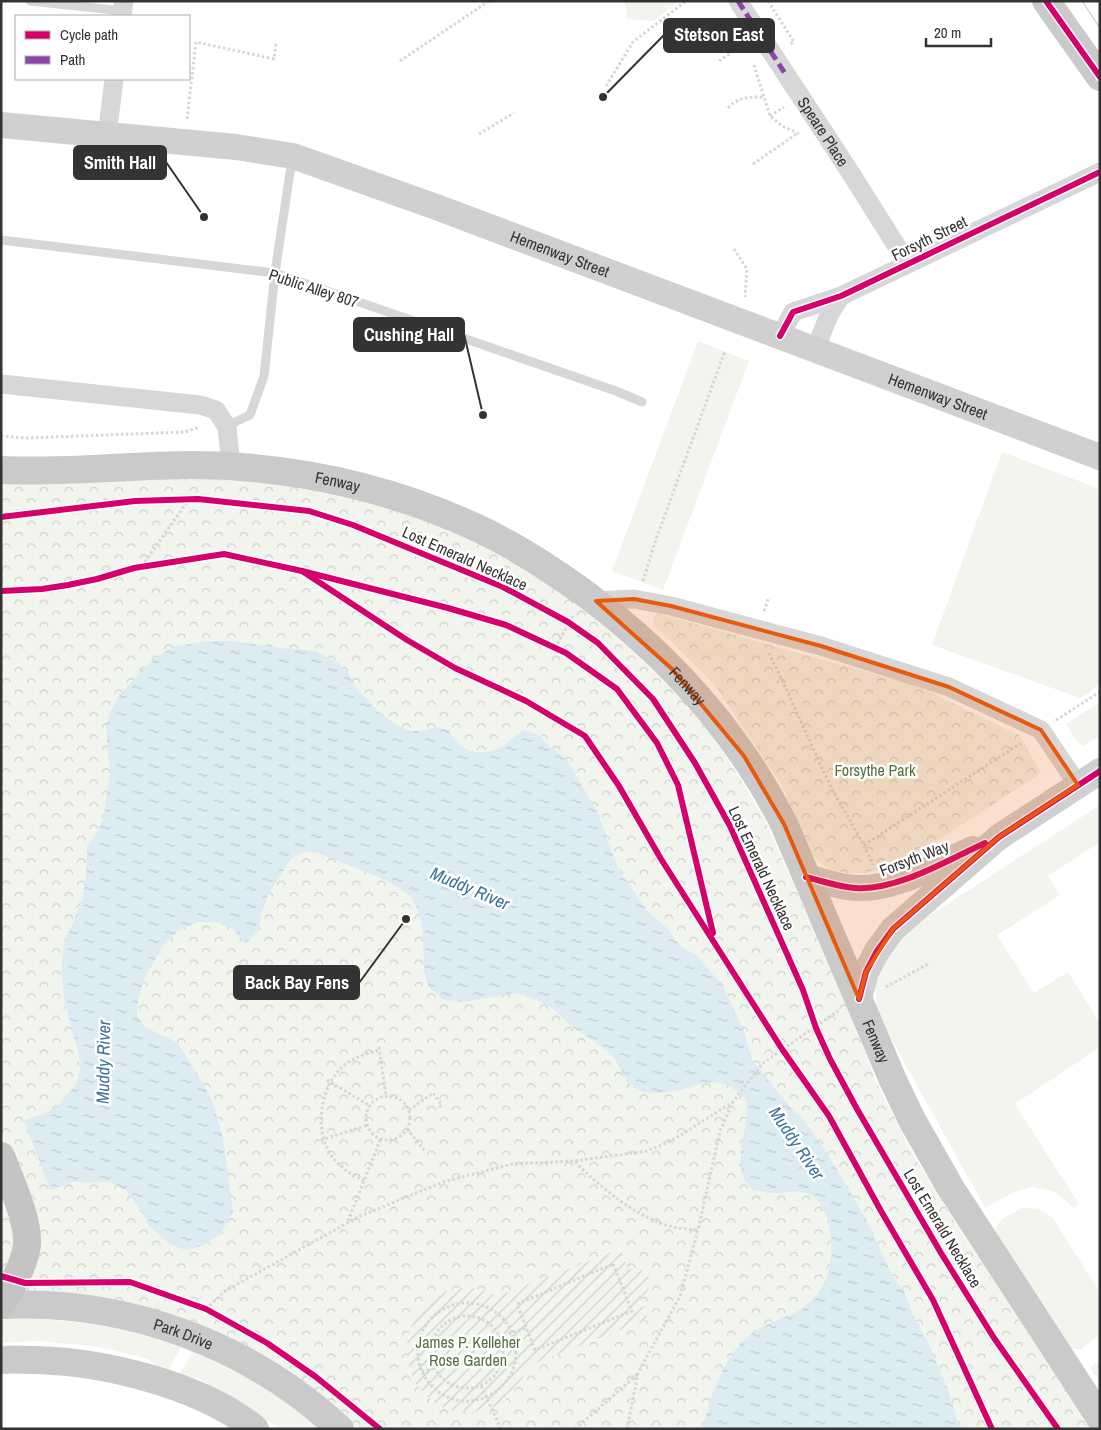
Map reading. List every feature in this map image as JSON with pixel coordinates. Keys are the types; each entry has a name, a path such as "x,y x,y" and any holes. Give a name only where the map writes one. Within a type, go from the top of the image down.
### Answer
{"highway":[{"path":"1,1156 24,1220 27,1243 22,1262 1,1305"}],"main road":[{"path":"1046,1 1100,78"},
{"name":"Hemenway Street","path":"1,125 236,147 293,156 439,208 1100,458"},
{"name":"Fenway","path":"1,470 49,471 184,465 231,466 277,470 341,482 429,508 473,526 543,565 618,619 652,649 699,698 744,756 765,790 784,824 806,877 852,1002 931,1156 1100,1418"},
{"name":"Forsyth Way","path":"852,1002 877,951 893,930 999,837 1089,778"},
{"name":"Forsyth Way","path":"806,877 848,888 877,886 912,876 999,837"},
{"name":"Park Drive","path":"1,1305 38,1304 87,1308 134,1318 192,1336 225,1350 276,1379 306,1400 340,1429"},
{"path":"1,1360 56,1361 98,1367 152,1379 169,1384 212,1403 246,1421 255,1429"}],"street":[{"name":"Speare Place","path":"738,1 908,264"},
{"path":"107,136 114,80"},
{"name":"Forsyth Street","path":"780,336 793,312 806,306 841,296 1100,172"},
{"path":"815,350 829,315 841,296"},
{"path":"1,384 200,405 216,410 216,424 227,427 231,466"},
{"path":"596,602 634,599 671,606 821,646 949,686 1041,730 1089,778"}],"lane":[{"path":"30,1 123,9"},
{"path":"216,424 233,423 250,415 264,376 275,273 293,156"},
{"name":"Public Alley 807","path":"1,240 275,273 616,391 642,402"}],"path":[{"path":"400,61 489,1"},
{"path":"606,86 633,42 686,1"},
{"path":"187,122 196,42 274,59 276,43"},
{"path":"719,61 742,45 746,52"},
{"path":"750,58 770,116 782,126 798,133 803,140"},
{"path":"728,108 734,101 746,97 763,98"},
{"path":"770,116 788,104"},
{"path":"480,134 514,113"},
{"path":"753,164 798,133"},
{"path":"734,248 747,269 745,297"},
{"path":"642,582 725,351"},
{"path":"1,436 26,438 185,432 216,424"},
{"path":"142,566 189,499"},
{"path":"180,500 198,499"},
{"path":"134,568 151,565"},
{"path":"762,617 769,597"},
{"path":"560,618 576,627"},
{"path":"547,644 558,649 568,622"},
{"path":"768,650 830,784 864,845 874,870"},
{"path":"1052,722 1100,692"},
{"path":"864,845 1025,740"},
{"path":"884,988 930,963"},
{"path":"627,1429 638,1373 680,1296 698,1230 720,1131 734,1102 763,1063 852,1002"},
{"path":"813,1018 820,1036"},
{"path":"776,1041 787,1056"},
{"path":"364,1181 349,1174 332,1157 323,1139 321,1120 323,1100 329,1081 342,1068 359,1056 379,1048 386,1096"},
{"path":"329,1081 370,1106"},
{"path":"409,1110 433,1094 442,1105 437,1108"},
{"path":"386,1096 400,1099 409,1110 410,1116 407,1129 396,1138 381,1138 375,1135 368,1125 366,1115 370,1106 379,1098 386,1096"},
{"path":"206,1308 224,1291 358,1216 443,1182 512,1164 574,1161 647,1151 672,1141 734,1102"},
{"path":"323,1139 368,1125"},
{"path":"407,1129 424,1150"},
{"path":"348,1222 381,1138"},
{"path":"574,1161 600,1186 642,1215 661,1224 698,1230"},
{"path":"613,1264 632,1311 535,1350 526,1328 517,1304 613,1264"},
{"path":"466,1304 483,1306 497,1314 511,1333 515,1351 513,1367 505,1382 486,1397 464,1401 449,1397 436,1390 422,1372 419,1358 421,1336 432,1318 450,1307 466,1304"},
{"path":"198,1306 214,1313"},
{"path":"450,1307 453,1319"},
{"path":"466,1316 480,1319 491,1326 499,1337 503,1351 500,1365 493,1377 481,1386 466,1388 451,1385 434,1368 431,1354 433,1340 441,1327 453,1319 466,1316"},
{"path":"499,1337 526,1328"},
{"path":"422,1372 434,1368"},
{"path":"575,1429 638,1373"},
{"path":"481,1386 501,1429"}],"highlighted area":[{"path":"634,599 671,606 821,646 949,687 1041,730 1078,785 999,837 893,929 866,972 859,999 784,824 744,756 672,669 596,601"}],"green space":[{"path":"625,1 678,1 654,21 627,19"},
{"path":"698,341 749,361 663,590 612,571"},
{"path":"1002,452 1100,489 1100,685 1080,698 932,645"},
{"path":"207,477 268,481 322,490 385,506 477,540 531,570 625,640 689,706 716,740 763,816 831,967 878,1085 913,1154 955,1222 1091,1429 359,1429 295,1375 236,1340 182,1319 26,1295 23,1288 7,1151 1,1132 1,481"},
{"name":"Forsythe Park","path":"656,613 920,687 1020,736 1041,773 906,861 866,873 847,873 829,869 811,855 784,789 715,685 653,625"},
{"path":"1100,702 1100,736 1083,746 1078,743 1066,724"},
{"path":"1100,805 1100,842 1048,876 1060,895 997,935 1034,993 1068,972 1100,1023 1100,1047 1015,1104 1079,1204 1074,1208 1055,1192 1033,1187 1014,1192 985,1208 878,1015 875,984 882,959 912,927"},
{"path":"1,1184 20,1243 1,1279"},
{"path":"1022,1208 1038,1209 1052,1217 1100,1292 1100,1335 1081,1349 1071,1349 996,1233 997,1225 1000,1221"},
{"name":"James P. Kelleher Rose Garden","path":"620,1249 628,1269 639,1268 648,1275 649,1288 640,1298 648,1319 528,1366 514,1391 508,1397 501,1403 484,1410 465,1413 451,1410 438,1404 421,1390 411,1372 407,1352 410,1332 418,1314 431,1300 450,1290 472,1288 498,1296"},
{"path":"1,1319 49,1320 92,1324 136,1333 181,1347 166,1374 148,1359 109,1349 36,1341 1,1343"},
{"path":"193,1351 255,1382 322,1429 281,1429 200,1379 179,1375"},
{"path":"1100,1359 1100,1382 1090,1368"}],"water":[{"name":"Muddy River","path":"207,641 232,641 316,651 338,663 348,673 356,688 380,713 409,731 422,731 436,727 448,730 464,748 471,751 485,752 501,747 524,730 536,734 567,760 598,813 616,863 624,877 648,912 667,928 684,949 698,956 724,988 744,1031 752,1060 791,1108 806,1123 827,1153 866,1219 893,1277 904,1291 913,1315 928,1342 948,1390 960,1429 703,1429 715,1387 724,1367 736,1349 745,1339 761,1328 800,1310 810,1302 823,1285 830,1265 831,1242 828,1221 821,1205 815,1197 806,1193 770,1193 751,1189 744,1178 741,1166 747,1118 746,1098 730,1086 715,1082 701,1083 681,1090 661,1093 643,1092 628,1083 614,1057 571,1026 552,1008 533,998 516,993 462,1002 442,999 429,987 424,971 423,932 419,913 412,898 383,879 316,852 303,852 291,859 269,893 258,931 245,944 234,930 218,922 197,922 179,930 163,946 144,979 138,1001 137,1016 145,1027 178,1043 210,1096 216,1113 223,1138 233,1212 220,1234 199,1247 185,1250 170,1244 149,1226 140,1209 126,1190 110,1182 73,1182 50,1190 24,1120 44,1114 58,1106 76,1084 80,1071 79,1055 65,1003 62,981 62,958 65,941 82,901 86,878 87,846 95,836 103,820 110,774 106,726 119,696 142,670 157,657 173,647"}],"tram line":[{"path":"1082,1 1100,28"}],"marked path":[{"path":"738,1 786,75"}],"cycle path":[{"path":"1046,1 1100,77"},
{"path":"780,336 793,312 841,296 1100,172"},
{"name":"Lost Emerald Necklace","path":"1,517 135,501 198,499 309,511 353,525 503,587 568,622 598,643 653,699 695,763 730,826 803,990 816,1028 830,1059 857,1109 941,1253 994,1338 1058,1429"},
{"path":"1,591 42,589 68,585 134,568 224,554 302,571 448,608 506,625 566,653 617,689 657,743 678,785 713,933"},
{"path":"302,571 407,640 455,668 526,701 585,736 619,786 661,859 782,1049 829,1116 933,1300 992,1429"},
{"path":"859,999 866,972 877,951 893,929 999,837 1100,771"},
{"path":"806,877 855,888 888,885 939,866 985,843"},
{"path":"1,1276 25,1283 130,1282 206,1309 267,1343 316,1377 380,1429"}],"place":[{"name":"Stetson East","path":"603,97"},
{"name":"Smith Hall","path":"204,217"},
{"name":"Cushing Hall","path":"483,415"},
{"name":"Back Bay Fens","path":"406,919"}]}
